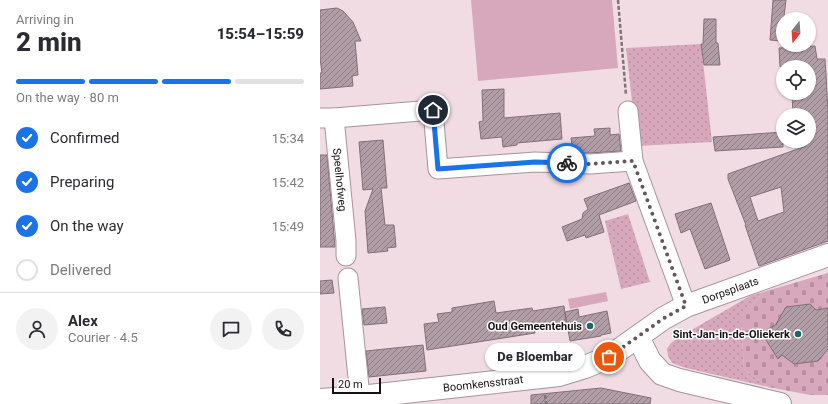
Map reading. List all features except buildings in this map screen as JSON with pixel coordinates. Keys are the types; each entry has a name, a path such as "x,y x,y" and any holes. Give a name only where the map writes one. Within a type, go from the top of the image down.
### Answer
{"street":[{"path":"327,118 433,110 438,169 535,162 590,164 633,161"},
{"path":"628,111 633,161 686,306"},
{"name":"Speelhofweg","path":"327,118 346,241 346,256"},
{"name":"Dorpsplaats","path":"638,337 664,318 686,306 828,255"},
{"path":"348,278 360,397"},
{"path":"638,337 650,361 662,374 679,380 780,404"},
{"name":"Boomkensstraat","path":"320,400 559,375 585,367 609,357 638,337"}],"path":[{"path":"618,0 628,111"}],"green space":[{"path":"471,0 612,0 618,68 478,81"},
{"path":"701,44 712,142 637,146 626,48"},
{"path":"628,214 650,282 621,289 605,221"},
{"path":"828,273 828,395 810,395 768,387 744,369 741,319 763,292"},
{"path":"606,292 608,301 570,309 568,299"},
{"path":"763,292 741,320 744,369 768,387 686,368 672,363 668,356 667,349 676,339 750,296"}],"way so far":[{"path":"567,163 590,164 633,161 686,306 664,318 609,357"}],"place":[{"name":"Oud Gemeentehuis","path":"590,326"},
{"name":"Sint-Jan-in-de-Oliekerk","path":"798,334"},
{"name":"De Bloembar","path":"609,357"}],"route":[{"path":"433,110 438,169 535,162 567,163"}]}
